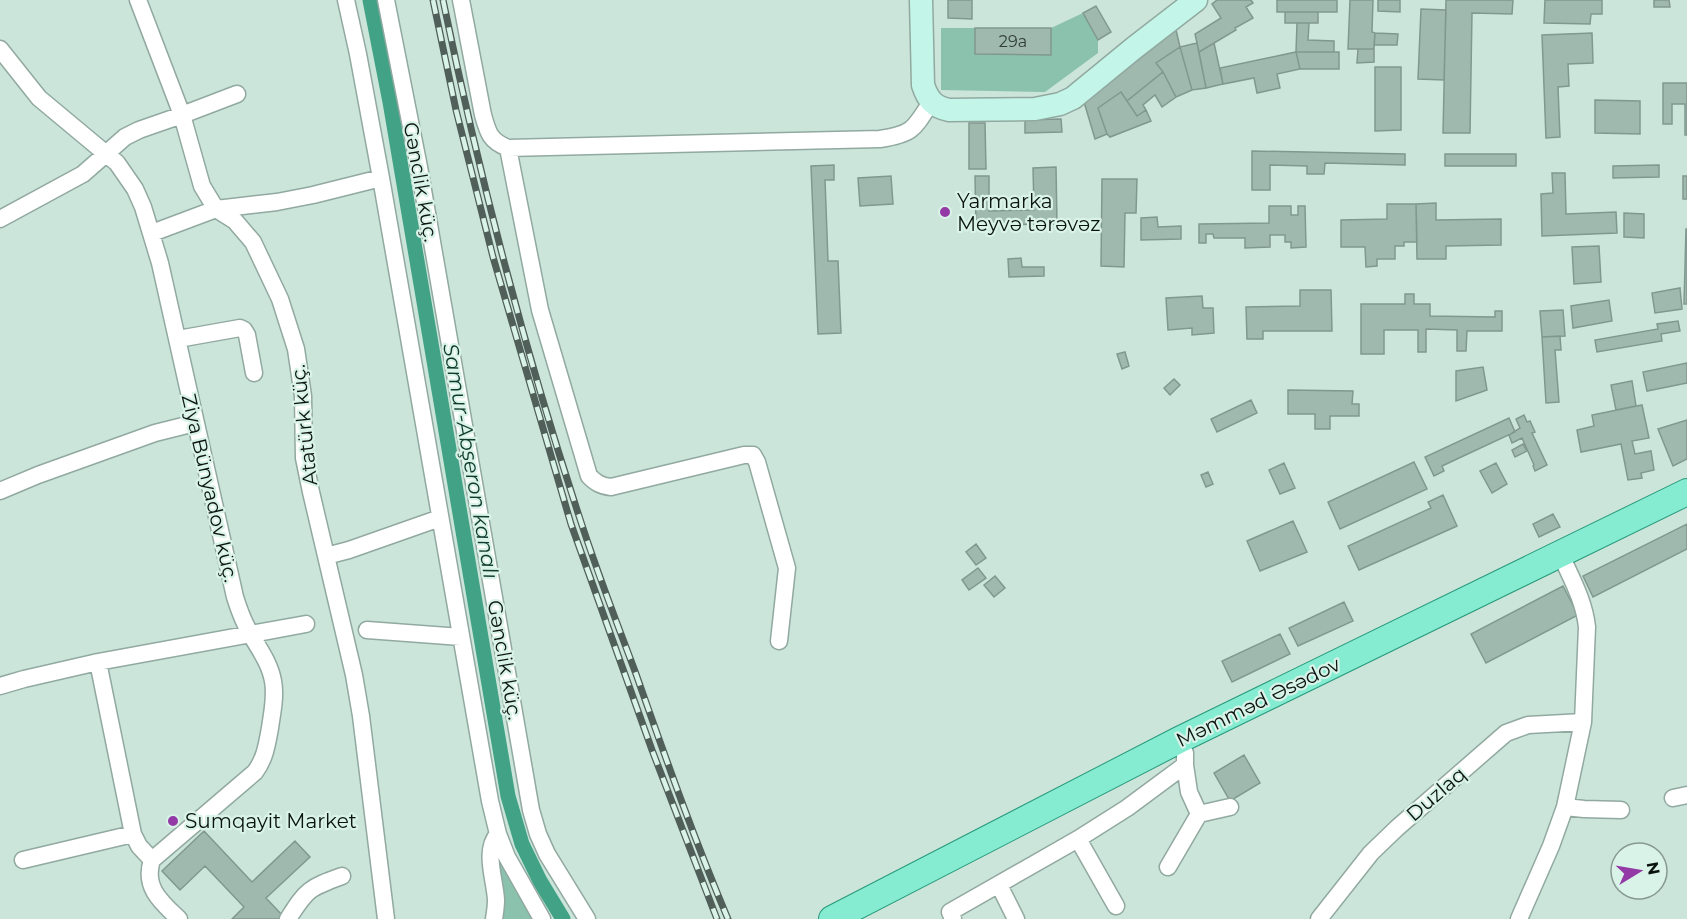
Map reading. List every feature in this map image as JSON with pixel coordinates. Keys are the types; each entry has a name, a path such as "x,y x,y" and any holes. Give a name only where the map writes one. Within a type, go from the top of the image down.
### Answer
{"main road":[{"name":"Məmməd Əsədov","path":"832,919 1182,752 1450,609 1687,492"}],"street":[{"name":"Atatürk küç.","path":"138,0 182,115 202,186 216,209 235,221 253,242 280,299 296,349 303,396 304,458 354,675 386,919"},
{"name":"Gənclik küç.","path":"346,0 381,178 490,801 498,834 490,850 496,901 494,919"},
{"name":"Gənclik küç.","path":"386,0 419,167 531,810 547,854 587,919"},
{"path":"461,0 486,124 496,143 508,148 880,139 906,133 914,128 932,102"},
{"path":"921,0 922,79 925,93 937,107 949,110 1035,109 1060,104 1073,98 1196,0"},
{"name":"Ziya Bünyadov küç.","path":"0,49 39,98 106,152 117,163 135,189 152,233 160,262 235,597 239,611 266,660 273,683 274,695 264,758 255,771 152,860"},
{"path":"0,219 83,174 125,137 237,94"},
{"path":"508,148 540,310 589,476 595,483 603,487 611,487 744,455 753,455 757,462 786,568 779,641"},
{"path":"152,233 216,209 277,202 381,178"},
{"path":"178,339 240,328 247,335 254,374"},
{"path":"0,491 144,436 195,423"},
{"path":"326,556 440,518"},
{"path":"1519,919 1565,807 1583,722 1586,614 1581,597 1560,554"},
{"path":"0,686 98,662 306,624"},
{"path":"367,630 461,637"},
{"path":"98,662 133,834 139,846 152,860 149,871 153,891 179,919"},
{"name":"Duzlaq","path":"1319,919 1371,853 1506,733 1528,725 1583,722"},
{"path":"1182,752 1189,792 1199,814"},
{"path":"947,917 1127,808 1182,752"},
{"path":"1168,867 1199,814 1230,807"},
{"path":"1565,807 1621,810"},
{"path":"23,860 133,834"},
{"path":"498,834 507,857 542,919"},
{"path":"1078,839 1116,906"},
{"path":"288,919 309,890 316,885 342,876"},
{"path":"999,885 1016,919"}],"green space":[{"path":"1083,13 1098,40 1098,53 1045,92 941,90 941,28 975,28 975,54 1051,55 1051,28"},
{"path":"506,863 536,919 501,919 498,865"}],"building":[{"path":"948,0 972,0 972,19 948,18"},
{"path":"1217,0 1251,0 1253,3 1246,7 1253,18 1199,52 1195,34 1221,18 1212,4"},
{"path":"1277,0 1337,0 1337,12 1277,12"},
{"path":"1350,0 1373,0 1374,49 1348,49"},
{"path":"1378,0 1400,0 1400,12 1378,11"},
{"path":"1446,0 1513,0 1512,14 1472,13 1470,133 1443,133"},
{"path":"1545,0 1602,0 1602,14 1591,14 1590,24 1544,23"},
{"path":"1654,0 1669,0 1670,7 1654,7"},
{"path":"1096,6 1111,32 1098,40 1083,13"},
{"path":"1421,9 1446,10 1444,80 1418,79"},
{"path":"1285,12 1318,12 1318,23 1285,23"},
{"path":"1297,23 1309,23 1308,40 1334,41 1334,52 1296,52"},
{"path":"975,28 1051,28 1051,55 975,54"},
{"path":"1176,30 1180,47 1156,63 1163,72 1127,101 1121,92 1098,108 1107,134 1095,139 1084,102"},
{"path":"1375,33 1398,34 1397,45 1374,45"},
{"path":"1592,33 1593,63 1568,64 1569,86 1558,87 1560,137 1546,138 1542,35"},
{"path":"1197,43 1206,88 1192,90 1180,47"},
{"path":"1214,43 1223,84 1206,88 1199,52"},
{"path":"1180,47 1192,90 1176,97 1156,63"},
{"path":"1358,49 1374,49 1374,62 1357,63"},
{"path":"1296,52 1300,69 1277,74 1280,88 1257,93 1254,78 1223,84 1220,68"},
{"path":"1296,52 1339,52 1339,69 1300,69"},
{"path":"1375,67 1401,67 1401,130 1375,131"},
{"path":"1163,72 1176,97 1162,107 1155,95 1143,105 1146,110 1137,116 1127,101"},
{"path":"1663,83 1687,83 1687,135 1685,135 1685,104 1672,104 1672,124 1663,124"},
{"path":"1121,92 1137,116 1146,110 1151,121 1110,137 1098,108"},
{"path":"1595,100 1640,101 1640,134 1595,133"},
{"path":"1061,119 1062,132 1025,133 1025,120"},
{"path":"969,123 985,123 986,169 969,169"},
{"path":"1252,151 1405,154 1405,165 1325,163 1324,174 1307,174 1307,166 1270,165 1270,190 1252,190"},
{"path":"1445,154 1516,154 1516,166 1445,166"},
{"path":"834,165 834,180 825,180 828,261 838,261 841,333 818,334 811,166"},
{"path":"1659,165 1659,177 1613,178 1613,166"},
{"path":"1056,167 1057,224 976,225 975,176 989,176 989,211 1034,210 1033,168"},
{"path":"1552,173 1565,173 1566,214 1616,212 1617,233 1542,236 1541,194 1553,193"},
{"path":"891,176 893,204 860,206 858,178"},
{"path":"1683,176 1687,176 1687,199 1683,199"},
{"path":"1102,179 1137,179 1136,213 1125,213 1124,267 1101,266"},
{"path":"1436,203 1436,220 1501,219 1501,245 1446,246 1446,259 1417,259 1416,204"},
{"path":"1387,204 1416,204 1417,242 1404,242 1404,246 1395,246 1395,259 1377,259 1377,266 1366,267 1365,247 1341,247 1341,220 1387,219"},
{"path":"1269,206 1291,206 1291,215 1298,215 1298,206 1305,206 1306,247 1291,248 1291,242 1285,242 1285,235 1270,235 1270,247 1245,248 1245,238 1214,238 1213,234 1206,234 1206,243 1199,243 1199,224 1269,223"},
{"path":"1624,213 1644,214 1644,238 1624,237"},
{"path":"1157,217 1158,227 1181,226 1181,239 1141,240 1141,218"},
{"path":"1686,229 1687,304 1684,304"},
{"path":"1599,246 1601,282 1574,284 1572,247"},
{"path":"1021,258 1022,267 1044,267 1044,276 1009,277 1008,259"},
{"path":"1680,288 1682,309 1655,313 1652,293"},
{"path":"1300,290 1331,290 1332,331 1263,331 1263,339 1247,339 1246,307 1300,306"},
{"path":"1405,294 1414,294 1414,304 1430,304 1430,316 1495,317 1495,311 1502,311 1502,331 1467,331 1466,351 1457,351 1457,330 1426,329 1426,352 1418,352 1418,330 1384,330 1384,354 1361,354 1361,304 1405,304"},
{"path":"1202,296 1203,308 1213,308 1214,333 1192,335 1192,328 1168,330 1166,298"},
{"path":"1609,300 1612,321 1573,328 1571,306"},
{"path":"1563,310 1565,336 1542,337 1540,311"},
{"path":"1678,321 1680,331 1661,334 1662,341 1597,352 1595,340 1658,329 1657,324"},
{"path":"1560,336 1561,350 1555,350 1559,402 1546,403 1542,337"},
{"path":"1125,352 1129,366 1122,369 1117,354"},
{"path":"1687,363 1687,383 1647,391 1643,372"},
{"path":"1483,367 1487,390 1456,401 1456,371"},
{"path":"1174,379 1180,385 1170,395 1164,388"},
{"path":"1632,381 1636,406 1616,410 1611,385"},
{"path":"1288,390 1353,391 1352,404 1359,404 1359,416 1330,416 1330,429 1315,429 1315,414 1288,414"},
{"path":"1251,400 1257,413 1217,432 1211,419"},
{"path":"1642,405 1649,438 1632,441 1635,454 1651,451 1654,470 1641,473 1642,478 1628,480 1621,444 1581,452 1577,430 1594,426 1592,415"},
{"path":"1524,415 1527,422 1530,421 1535,432 1532,433 1547,465 1535,471 1522,438 1512,443 1509,435 1520,428 1516,419"},
{"path":"1509,418 1515,432 1442,466 1444,471 1434,476 1425,457"},
{"path":"1687,420 1687,459 1673,466 1658,429"},
{"path":"1523,444 1527,451 1515,457 1512,450"},
{"path":"1414,462 1427,489 1340,529 1328,502"},
{"path":"1284,463 1295,488 1280,494 1269,470"},
{"path":"1496,463 1507,484 1492,493 1480,471"},
{"path":"1208,472 1213,484 1206,487 1201,475"},
{"path":"1443,495 1457,526 1359,570 1348,546 1431,508 1428,502"},
{"path":"1553,514 1560,527 1539,537 1533,524"},
{"path":"1293,521 1307,552 1260,571 1247,541"},
{"path":"1687,524 1687,549 1593,597 1583,576"},
{"path":"976,544 986,558 976,565 966,552"},
{"path":"978,568 986,578 969,590 962,580"},
{"path":"995,576 1005,588 994,597 984,585"},
{"path":"1563,586 1578,615 1486,663 1471,634"},
{"path":"1344,602 1353,621 1298,646 1289,628"},
{"path":"1280,634 1290,654 1232,682 1222,661"},
{"path":"1244,755 1260,783 1230,801 1214,773"},
{"path":"204,831 252,882 295,841 310,857 266,898 283,916 281,919 232,919 244,907 205,866 180,890 162,871"}],"waterway":[{"name":"Samur-Abşeron kanalı","path":"370,0 390,102 508,796 522,844 540,881 563,919"}],"railway":[{"path":"433,0 456,110 493,257 571,524 652,750 717,919"},
{"path":"443,0 487,196 540,391 600,578 728,919"}],"place":[{"name":"Yarmarka Meyvә tәrәvәz","path":"945,212"},
{"name":"Sumqayit Market","path":"173,821"}]}
